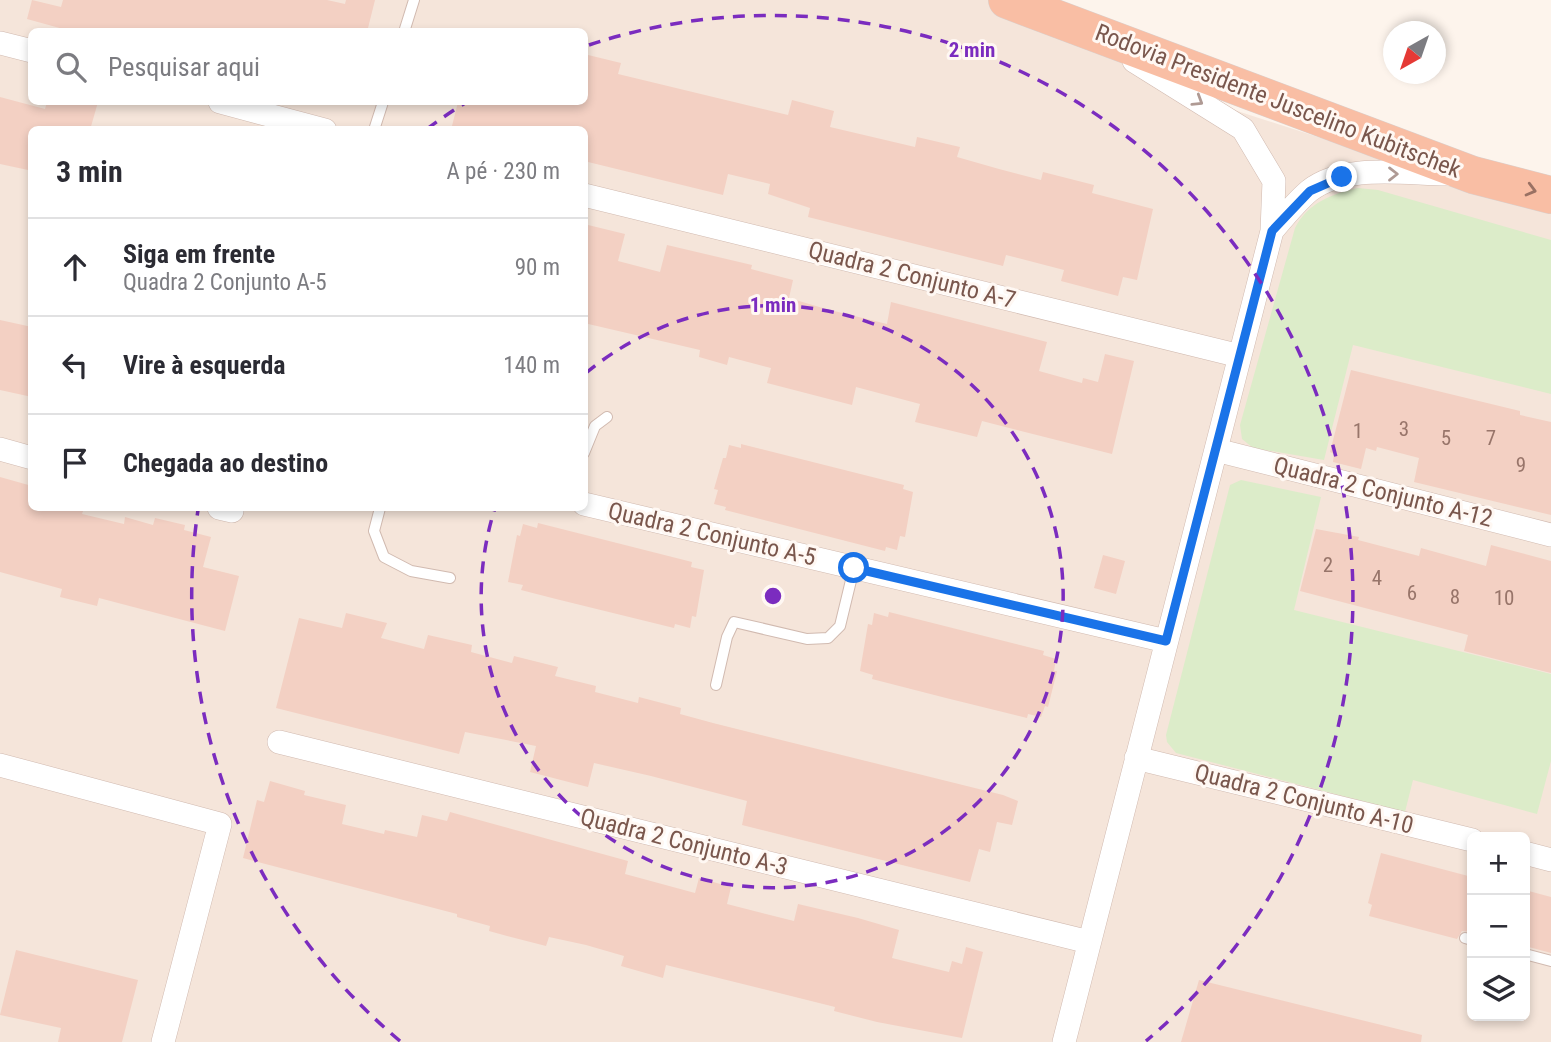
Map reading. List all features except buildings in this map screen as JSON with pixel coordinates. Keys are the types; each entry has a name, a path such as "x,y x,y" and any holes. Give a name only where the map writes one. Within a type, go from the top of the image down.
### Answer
{"highway":[{"name":"Rodovia Presidente Juscelino Kubitschek","path":"1007,0 1474,174 1551,195"},
{"path":"1050,0 1078,25"}],"street":[{"path":"1064,1042 1272,231 1274,181 1243,130 1078,25"},
{"path":"0,43 28,50"},
{"path":"231,105 310,126"},
{"path":"1272,231 1310,191 1342,177 1370,174 1474,174"},
{"name":"Quadra 2 Conjunto A-7","path":"588,196 1240,356"},
{"path":"0,449 28,457"},
{"name":"Quadra 2 Conjunto A-12","path":"1216,450 1551,535"},
{"name":"Quadra 2 Conjunto A-5","path":"588,505 1166,641"},
{"name":"Quadra 2 Conjunto A-3","path":"278,742 1089,942"},
{"name":"Quadra 2 Conjunto A-10","path":"1136,758 1467,839"},
{"path":"0,765 220,824 163,1042"},
{"path":"1530,854 1551,860"}],"lane":[{"path":"405,28 414,0"},
{"path":"375,126 382,105"},
{"path":"588,444 596,426 607,417"},
{"path":"379,511 374,531 384,557 411,571 450,578"},
{"path":"716,685 727,637 734,622 807,639 828,638 840,626 854,568"},
{"path":"1530,955 1551,961"}],"shaded area":[{"path":"0,0 1012,0 1197,98 1551,212 1551,1042 0,1042"}],"green space":[{"path":"1358,188 1378,190 1551,240 1551,394 1353,345 1324,460 1253,448 1242,439 1240,425 1295,228 1300,219 1321,201"},
{"path":"1241,480 1321,497 1294,610 1551,674 1551,761 1537,814 1413,780 1405,812 1176,753 1167,742 1166,735 1230,485"}],"route":[{"path":"854,568 1166,641 1272,231 1310,191 1320,184 1342,177"}]}
